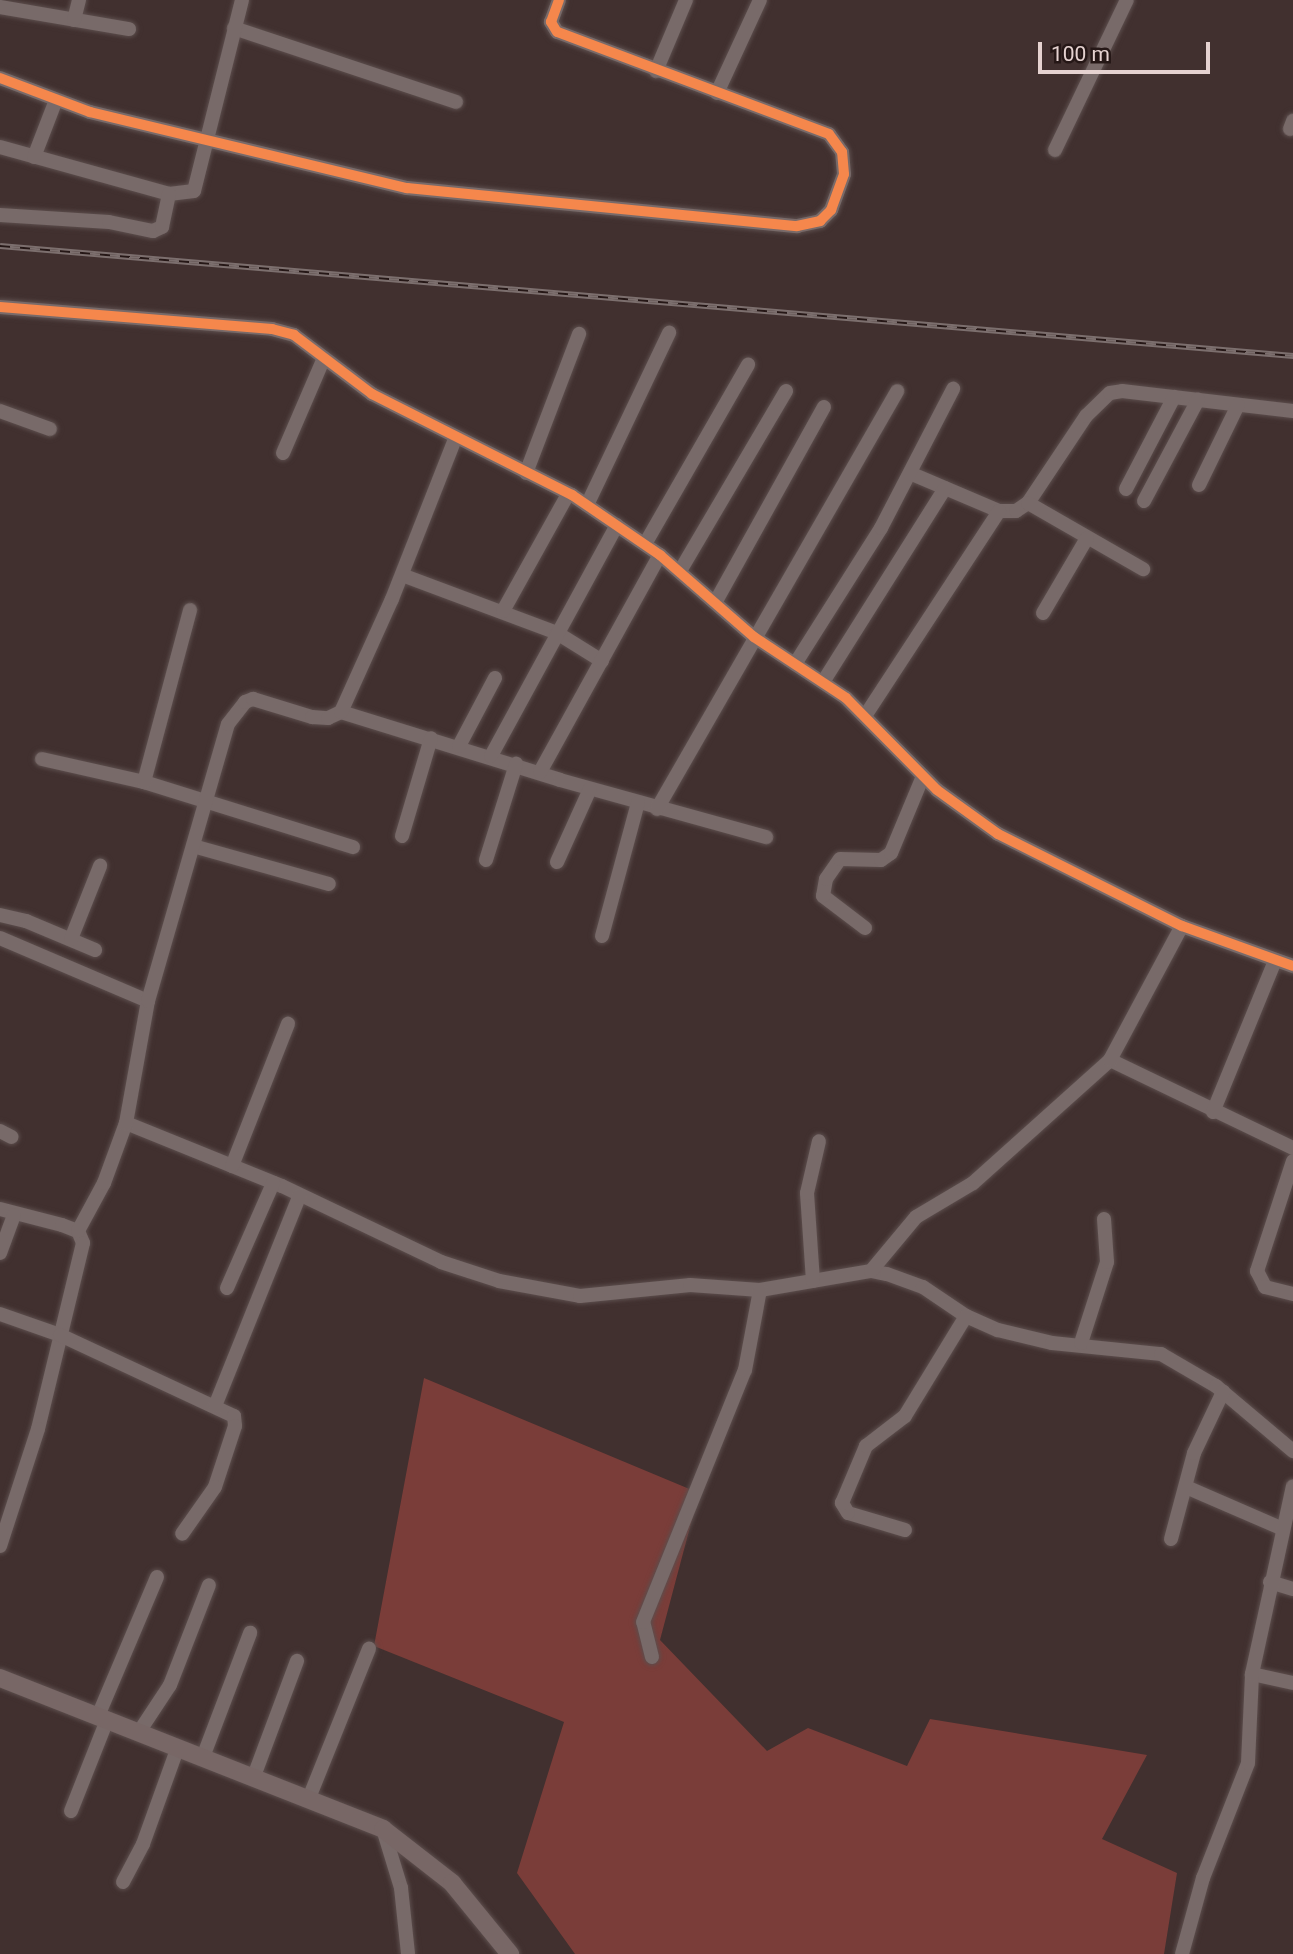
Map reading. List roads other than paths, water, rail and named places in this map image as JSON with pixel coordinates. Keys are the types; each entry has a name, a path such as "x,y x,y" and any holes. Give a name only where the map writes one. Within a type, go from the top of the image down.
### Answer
{"main road":[{"path":"0,1678 383,1829 452,1883 510,1954"}],"street":[{"path":"74,20 79,0"},
{"path":"0,147 169,194 194,191 242,0"},
{"path":"0,78 56,100 206,140 407,188 797,226 820,221 831,210 844,185 837,141 830,134 557,33 551,22 559,0"},
{"path":"656,71 686,0"},
{"path":"717,93 760,0"},
{"path":"1055,150 1127,0"},
{"path":"0,8 129,29"},
{"path":"234,28 456,102"},
{"path":"34,157 56,100"},
{"path":"0,215 109,222 153,231 162,227 169,194"},
{"path":"0,307 272,329 294,335 372,394 455,439 568,494 645,544 716,601 754,637 823,681 865,716 923,776 998,834 1182,926 1293,966"},
{"path":"587,505 668,333"},
{"path":"526,473 579,334"},
{"path":"283,453 324,358"},
{"path":"645,544 748,365"},
{"path":"795,664 835,606 912,474 953,388"},
{"path":"680,571 786,391"},
{"path":"657,809 897,391"},
{"path":"912,474 999,511 1016,512 1028,503 1099,400 1122,391 1293,411"},
{"path":"1126,489 1174,397"},
{"path":"1144,500 1198,400"},
{"path":"1199,485 1238,405"},
{"path":"716,601 824,407"},
{"path":"0,411 50,429"},
{"path":"341,712 402,575 455,439"},
{"path":"823,681 945,488"},
{"path":"503,611 568,494"},
{"path":"1028,503 1143,569"},
{"path":"865,716 999,511"},
{"path":"491,755 617,525"},
{"path":"1043,613 1087,538"},
{"path":"540,772 660,555"},
{"path":"402,575 556,633 602,661"},
{"path":"145,782 190,610"},
{"path":"459,746 495,678"},
{"path":"0,1546 38,1429 83,1252 78,1231 104,1183 126,1123 148,1001 204,800 228,724 245,702 261,701 312,717 328,718 341,712 491,755 657,809 766,837"},
{"path":"402,836 430,738"},
{"path":"42,759 145,782 353,847"},
{"path":"486,860 516,764"},
{"path":"865,928 823,896 826,879 840,859 887,858 923,776"},
{"path":"557,862 590,789"},
{"path":"602,936 638,803"},
{"path":"193,846 328,884"},
{"path":"71,939 100,866"},
{"path":"0,915 95,950"},
{"path":"871,1272 915,1217 973,1183 1110,1060 1182,926"},
{"path":"0,938 148,1001"},
{"path":"1213,1112 1275,961"},
{"path":"232,1166 288,1024"},
{"path":"1110,1060 1213,1112 1293,1148"},
{"path":"126,1123 273,1183 441,1262 499,1281 580,1296 690,1285 760,1290 871,1272 923,1287 966,1316 1031,1339 1161,1354 1223,1392 1293,1451"},
{"path":"813,1281 807,1193 819,1141"},
{"path":"1293,1161 1257,1271 1265,1287 1293,1294"},
{"path":"227,1288 273,1183"},
{"path":"215,1406 300,1195"},
{"path":"0,1209 78,1231"},
{"path":"0,1253 14,1215"},
{"path":"1081,1343 1107,1262 1104,1219"},
{"path":"652,1657 643,1622 745,1370 760,1290"},
{"path":"0,1314 60,1335 234,1416 235,1426 215,1487 182,1534"},
{"path":"905,1530 848,1513 842,1503 866,1446 905,1416 966,1316"},
{"path":"1171,1539 1194,1453 1223,1392"},
{"path":"1182,1954 1203,1878 1242,1788 1248,1763 1252,1674 1270,1581 1293,1486"},
{"path":"1186,1487 1283,1529"},
{"path":"71,1811 157,1577"},
{"path":"1270,1581 1293,1588"},
{"path":"139,1732 167,1692 209,1585"},
{"path":"203,1757 250,1633"},
{"path":"309,1798 369,1649"},
{"path":"254,1776 297,1661"},
{"path":"1252,1674 1293,1683"},
{"path":"123,1882 147,1834 178,1747"},
{"path":"383,1829 401,1888 408,1954"}],"railway":[{"path":"0,246 1293,356"}]}
